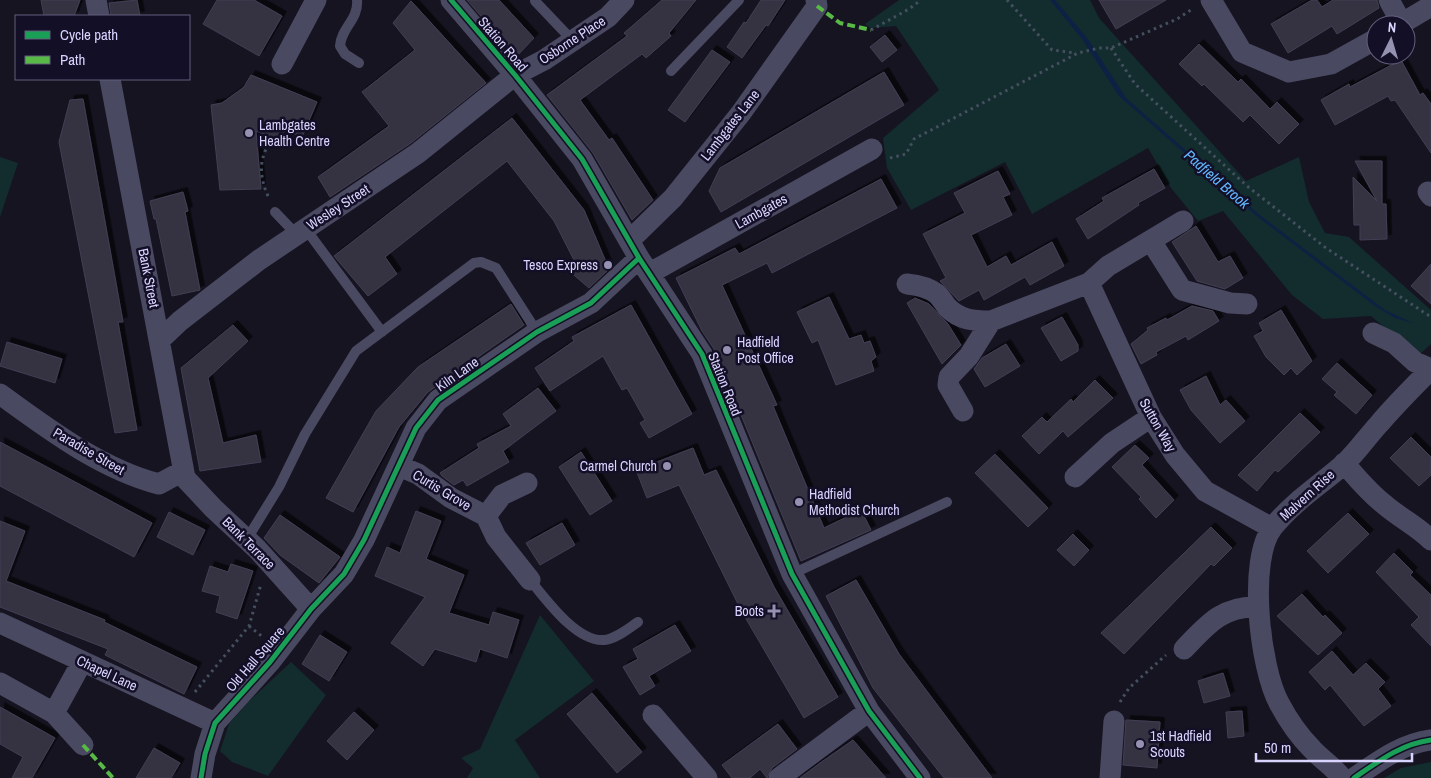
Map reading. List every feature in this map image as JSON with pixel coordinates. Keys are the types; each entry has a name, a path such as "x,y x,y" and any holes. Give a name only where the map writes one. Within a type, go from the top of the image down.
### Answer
{"street":[{"path":"96,0 99,15"},
{"path":"282,64 316,0"},
{"name":"Station Road","path":"451,0 515,74 582,158 640,257 702,354 792,574 868,711 920,778"},
{"name":"Osborne Place","path":"515,74 544,60 573,41 608,17 624,0"},
{"name":"Lambgates Lane","path":"640,257 673,198 741,113 817,6 816,0"},
{"path":"1389,0 1396,15"},
{"path":"1205,2 1242,52 1290,72 1331,64 1366,45"},
{"path":"1416,15 1431,6"},
{"name":"Wesley Street","path":"161,339 187,315 300,231 340,207 418,153 515,74"},
{"name":"Bank Street","path":"110,80 161,339 184,474"},
{"name":"Lambgates","path":"640,257 872,149"},
{"path":"907,284 921,286 937,294 961,318 974,322 991,321 1089,284 1108,266 1183,221"},
{"path":"1151,241 1182,290 1230,303 1247,304"},
{"name":"Kiln Lane","path":"311,609 344,574 364,540 416,428 438,400 537,332 591,303 640,257"},
{"name":"Sutton Way","path":"1089,284 1151,417 1176,455 1205,490 1272,528"},
{"path":"963,411 948,386 949,378 969,356 991,321"},
{"path":"1373,333 1394,343 1415,362 1431,369"},
{"name":"Malvern Rise","path":"1342,778 1333,766 1313,751 1295,730 1278,702 1267,670 1257,607 1264,545 1272,528 1318,484 1344,463 1402,397 1431,369"},
{"name":"Paradise Street","path":"0,394 39,423 93,456 136,478 159,484 184,474"},
{"path":"1075,477 1112,443 1151,417"},
{"path":"1344,463 1361,484 1386,506 1409,521 1431,540"},
{"name":"Curtis Grove","path":"399,466 418,474 451,498 486,516 496,537 530,580"},
{"name":"Bank Terrace","path":"184,474 213,508 247,539 311,609"},
{"name":"Curtis Grove","path":"486,516 502,495 526,483"},
{"path":"1184,649 1204,628 1226,612 1243,607 1257,607"},
{"name":"Old Hall Square","path":"215,723 270,662 311,609"},
{"name":"Chapel Lane","path":"0,623 215,723"},
{"path":"54,713 82,662"},
{"path":"0,683 54,713 83,745"},
{"path":"779,778 868,711"},
{"path":"654,715 707,778"},
{"path":"1110,778 1114,721"},
{"path":"201,778 205,754 215,723"},
{"path":"1354,778 1387,755 1405,746 1431,740"}],"lane":[{"path":"357,0 355,16 340,39 340,46 345,54 359,63"},
{"path":"671,71 739,0"},
{"path":"535,1 573,41"},
{"path":"276,212 300,231 382,332"},
{"path":"247,539 279,487 305,434 356,351 474,263 482,262 496,268 537,332"},
{"path":"792,574 947,502"},
{"path":"530,580 565,621 586,636 604,640 619,634 638,622"}],"path":[{"path":"871,30 909,9 920,0"},
{"path":"1007,0 1052,50 1078,53 1099,48 1111,48 1177,19 1205,2"},
{"path":"1111,48 1135,84 1247,186 1326,248 1376,283 1431,316"},
{"path":"872,149 882,159 906,154 914,139 1078,53"},
{"path":"269,144 261,157 264,188 276,212"},
{"path":"182,708 250,626 262,582"},
{"path":"1114,721 1117,708 1129,688 1166,655 1174,650 1184,649"}],"green space":[{"path":"899,0 1090,0 1099,18 1246,181 1299,157 1309,202 1325,233 1349,237 1431,310 1431,344 1418,356 1371,316 1323,319 1292,295 1223,211 1198,221 1171,188 1148,148 1032,214 1005,162 911,210 887,168 883,138 939,90 896,26 870,28 865,24"},
{"path":"0,157 18,163 0,217"},
{"path":"540,615 594,681 515,740 540,778 467,778 473,768 461,758 480,749"},
{"path":"291,662 326,695 268,776 232,762 220,751 229,724 248,702"},
{"path":"1431,762 1431,778 1384,778 1401,768"}],"water":[{"name":"Padfield Brook","path":"1050,0 1055,0 1088,39 1126,98 1261,216 1385,310 1413,323 1395,318 1375,306 1259,218 1119,96 1082,39"}],"building":[{"path":"41,0 80,0 74,15 44,15"},
{"path":"137,0 140,15 111,15 109,3"},
{"path":"217,0 254,0 282,16 259,56 203,24"},
{"path":"467,0 499,0 534,38 516,57"},
{"path":"662,0 696,0 669,33 671,36 646,58 642,54 580,100 609,140 612,138 653,200 632,220 593,153 547,95 627,36 624,33"},
{"path":"761,0 785,0 768,26 766,25 742,58 727,47"},
{"path":"1099,0 1166,0 1116,29"},
{"path":"1312,0 1317,0 1322,7 1333,0 1377,0 1379,8 1337,34 1332,26 1288,53 1271,24"},
{"path":"411,1 486,83 411,143 330,197 318,177 389,126 362,92 415,50 393,23"},
{"path":"885,35 897,50 882,62 870,47"},
{"path":"1199,44 1238,82 1241,79 1270,109 1277,102 1299,124 1279,144 1250,115 1243,122 1204,84 1202,86 1179,64"},
{"path":"712,50 730,62 685,122 668,110"},
{"path":"1392,65 1404,65 1420,95 1423,93 1431,104 1431,153 1395,100 1391,101 1388,96 1335,125 1321,100 1349,84 1350,87"},
{"path":"884,72 904,105 721,212 709,191 720,168"},
{"name":"Lambgates Health Centre","path":"251,75 317,102 302,137 285,130 280,141 256,131 261,189 220,190 211,105 222,103 244,87"},
{"path":"83,99 123,322 118,322 137,430 115,433 59,142 70,100"},
{"path":"512,118 584,210 609,269 589,288 567,269 574,260 554,221 507,161 385,257 397,274 368,296 334,256"},
{"path":"1355,161 1382,161 1382,204 1386,204 1387,239 1360,240 1360,225 1354,225 1353,177 1377,201"},
{"path":"1154,169 1165,188 1138,203 1139,205 1088,239 1076,219 1104,201 1102,198"},
{"path":"998,171 1010,194 1003,197 1012,215 971,235 987,267 1006,256 1011,265 1052,242 1064,266 1030,285 1025,277 984,300 979,290 959,301 940,281 946,278 923,234 965,213 954,193"},
{"path":"881,179 897,208 772,273 767,263 722,285 777,405 773,406 824,528 861,510 871,530 801,561 714,349 702,331 676,278 735,248 739,254"},
{"path":"183,192 188,211 185,212 200,290 172,296 156,219 154,219 150,201"},
{"path":"1196,226 1218,262 1230,256 1243,278 1225,289 1197,281 1172,242"},
{"path":"1431,264 1431,304 1411,286"},
{"path":"829,297 849,339 861,335 864,343 870,341 876,357 871,361 874,371 836,385 818,340 812,343 797,312"},
{"path":"915,298 929,304 948,324 961,345 942,364 907,303"},
{"path":"511,304 524,325 428,392 399,427 353,512 326,498 376,411 418,367"},
{"path":"631,305 692,414 649,438 640,423 645,420 627,388 622,390 603,356 550,391 535,368 574,341 572,337"},
{"path":"1192,306 1213,311 1219,321 1188,340 1186,336 1156,352 1157,355 1141,364 1131,344 1148,330 1147,328 1166,318 1167,320"},
{"path":"1281,310 1312,361 1297,375 1291,368 1284,375 1266,357 1254,336 1263,331 1259,323"},
{"path":"1062,317 1078,345 1078,351 1061,361 1041,328"},
{"path":"233,325 248,341 208,378 223,443 256,435 261,462 200,471 181,368"},
{"path":"7,342 62,359 55,383 0,366"},
{"path":"1006,344 1020,366 985,387 974,369 982,358"},
{"path":"1337,363 1372,395 1356,414 1334,395 1337,392 1322,379"},
{"path":"1206,376 1220,405 1226,400 1245,421 1220,443 1191,410 1180,390"},
{"path":"1095,380 1113,398 1068,437 1063,431 1039,454 1022,436 1042,417 1047,422 1071,399 1073,402"},
{"path":"538,388 556,411 503,451 509,462 467,486 463,480 454,485 442,476 440,473 479,448 477,444 511,426 503,414"},
{"path":"1300,413 1320,432 1278,472 1275,470 1257,491 1238,475"},
{"path":"1411,437 1431,457 1431,475 1419,486 1390,458"},
{"path":"0,442 152,523 134,557 0,486"},
{"path":"1135,445 1149,458 1142,465 1174,500 1156,518 1139,499 1141,497 1112,467"},
{"path":"693,448 704,475 716,470 774,587 838,697 804,718 742,612 679,485 647,498 636,470"},
{"path":"581,452 612,501 590,515 559,467"},
{"path":"995,454 1048,508 1028,527 975,473"},
{"path":"416,511 441,521 426,559 464,575 449,613 489,625 493,612 519,620 507,658 480,649 476,662 435,649 423,666 391,643 425,597 375,576 387,547 400,553"},
{"path":"169,512 205,530 193,555 157,537"},
{"path":"1348,513 1369,534 1328,573 1307,551"},
{"path":"280,515 340,557 319,583 280,555 264,538"},
{"path":"0,521 25,531 6,581 105,620 104,622 197,667 184,694 105,655 108,649 0,607"},
{"path":"562,523 575,545 540,565 526,543"},
{"path":"1211,527 1232,548 1214,566 1211,564 1124,654 1101,633"},
{"path":"1073,534 1089,550 1074,566 1057,550"},
{"path":"1394,553 1413,572 1410,575 1431,595 1431,646 1411,625 1419,617 1376,572"},
{"path":"231,564 253,571 237,619 216,612 220,596 202,591 210,566 228,572"},
{"path":"856,580 899,654 992,778 944,778 873,688 826,596"},
{"path":"1302,594 1323,617 1325,615 1342,633 1318,655 1277,616"},
{"path":"675,625 691,651 649,676 655,686 640,695 623,667 638,659 633,649"},
{"path":"320,635 347,652 329,681 302,664"},
{"path":"1332,651 1353,675 1366,663 1385,682 1378,689 1391,706 1364,726 1330,685 1325,690 1309,672"},
{"path":"1223,673 1230,696 1204,703 1198,681"},
{"path":"592,693 642,752 617,773 567,714"},
{"path":"0,707 55,738 32,778 12,778 23,757 0,744"},
{"path":"1242,711 1244,736 1228,738 1226,712"},
{"path":"354,712 374,730 347,760 327,741"},
{"name":"1st Hadfield Scouts","path":"1126,720 1160,722 1157,768 1123,765"},
{"path":"778,724 797,749 772,768 767,778 760,769 750,778 732,778 722,765"},
{"path":"853,740 886,778 800,778 820,763"},
{"path":"154,748 180,763 171,778 136,778"}],"marked path":[{"path":"817,6 840,23 871,30"},
{"path":"83,745 113,778"}],"cycle path":[{"path":"451,0 515,75 582,159 639,258 702,354 792,574 869,711 920,778"},
{"path":"201,778 205,754 215,723 270,662 311,609 344,574 364,540 416,428 438,400 537,332 591,303 639,258"},
{"path":"1354,778 1400,749 1431,740"}],"place":[{"name":"Lambgates Health Centre","path":"249,133"},
{"name":"Tesco Express","path":"608,265"},
{"name":"Hadfield Post Office","path":"727,350"},
{"name":"Carmel Church","path":"667,466"},
{"name":"Hadfield Methodist Church","path":"799,502"},
{"name":"Boots","path":"774,611"},
{"name":"1st Hadfield Scouts","path":"1140,744"}]}
